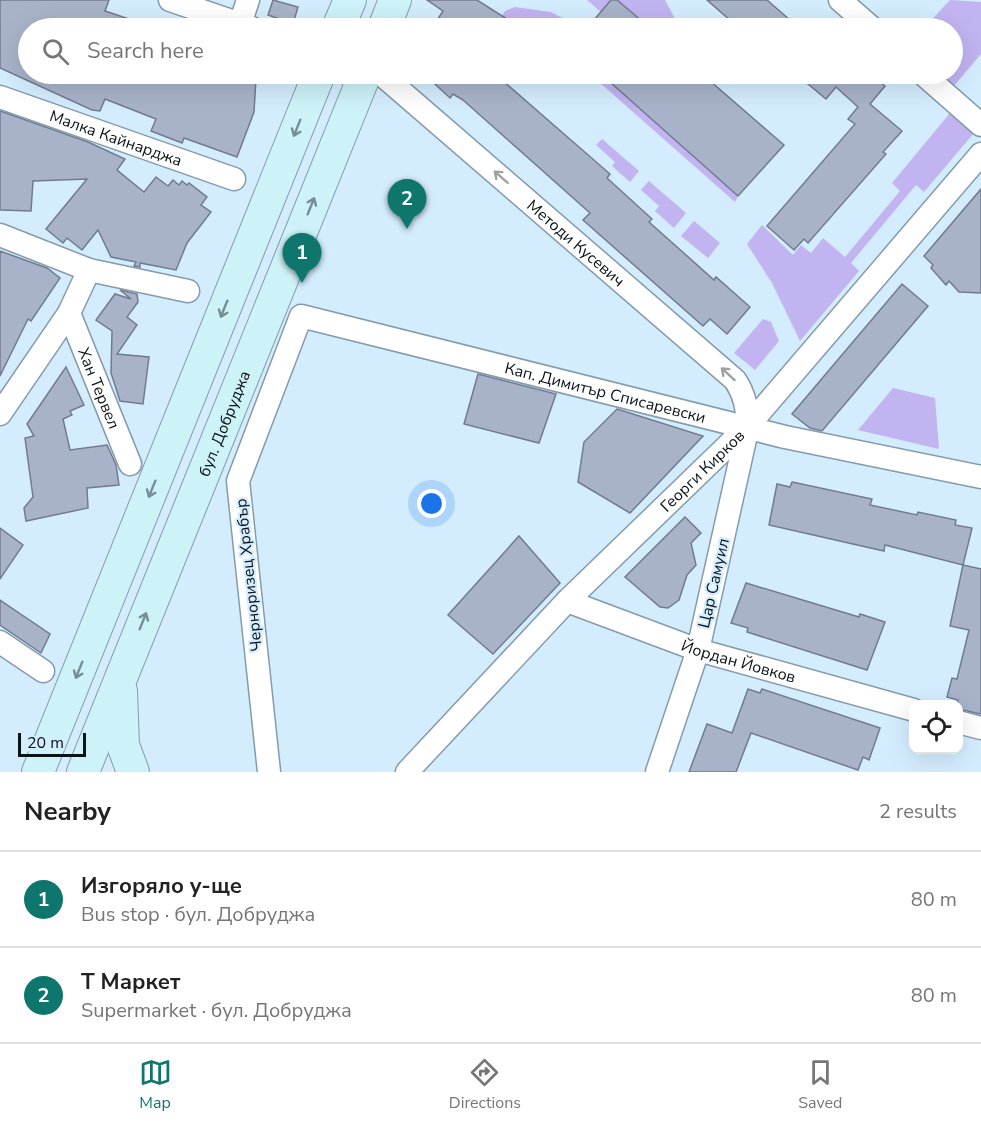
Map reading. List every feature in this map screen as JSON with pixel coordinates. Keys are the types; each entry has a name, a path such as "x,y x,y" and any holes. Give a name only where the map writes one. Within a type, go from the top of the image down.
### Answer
{"main road":[{"path":"342,18 350,0"},
{"path":"388,18 395,0"},
{"path":"38,772 315,84"},
{"name":"бул. Добруджа","path":"83,772 361,84"},
{"path":"122,675 120,710 123,745 133,772"}],"street":[{"path":"170,0 223,18"},
{"path":"247,18 248,0"},
{"path":"840,0 861,18"},
{"name":"Методи Кусевич","path":"393,84 735,380 746,401 748,426"},
{"path":"934,84 981,125"},
{"name":"Малка Кайнарджа","path":"0,97 234,179"},
{"name":"Георги Кирков","path":"407,772 567,601 748,426 981,154"},
{"path":"0,235 89,270 188,291"},
{"path":"0,414 69,313 89,270"},
{"name":"Хан Тервел","path":"69,313 130,464"},
{"name":"Кап. Димитър Списаревски","path":"301,316 785,437 981,477"},
{"name":"Черноризец Храбър","path":"269,772 238,481 301,316"},
{"name":"Цар Самуил","path":"657,772 698,650 748,426"},
{"name":"Йордан Йовков","path":"567,601 698,650 909,709"},
{"path":"0,642 42,670"},
{"path":"963,723 981,728"}],"shaded area":[{"path":"587,0 611,0 601,12"},
{"path":"617,0 665,0 675,18 638,18"},
{"path":"950,0 981,2 981,54 963,75 963,18 933,18"},
{"path":"515,7 551,12 563,18 500,18 505,11"},
{"path":"601,84 612,84 738,196 735,202"},
{"path":"950,113 974,133 924,192 916,185 851,263 859,271 800,341 772,283 747,244 762,225 793,255 801,245 811,253 823,238 845,257 900,191 892,183"},
{"path":"602,139 639,171 630,182 612,166 615,162 596,145"},
{"path":"649,181 686,213 674,228 655,211 659,206 641,190"},
{"path":"694,221 720,243 708,258 681,236"},
{"path":"763,319 771,322 779,341 755,370 734,353"},
{"path":"893,388 935,398 939,449 858,430"}],"building":[{"path":"0,0 109,0 105,11 126,18 18,18 18,76 0,68"},
{"path":"273,0 298,7 295,18 276,18 268,15"},
{"path":"427,0 477,0 505,18 438,18 443,11"},
{"path":"611,0 617,0 638,18 596,18"},
{"path":"707,0 767,0 788,18 728,18"},
{"path":"35,84 256,84 254,112 237,157 184,138 182,143 151,131 156,119 105,99 100,111 92,110"},
{"path":"435,84 506,84 610,174 607,178 652,219 649,222 714,280 716,277 750,307 727,334 710,319 703,326 583,220 590,213 463,100 453,94 450,98"},
{"path":"612,84 714,84 784,145 738,196"},
{"path":"808,84 883,84 885,86 870,104 902,131 883,152 886,154 808,243 804,239 794,250 767,226 855,124 848,119 858,107 836,87 826,99"},
{"path":"0,111 88,142 125,159 117,170 144,192 156,177 168,186 173,180 179,185 182,181 187,185 189,183 207,197 201,205 211,212 187,243 176,270 140,263 140,267 134,266 136,262 111,257 98,230 82,250 67,238 63,243 46,229 87,179 33,181 31,211 0,210"},
{"path":"981,189 981,293 959,292 949,281 946,285 924,256"},
{"path":"0,251 47,268 60,278 31,321 28,319 0,376"},
{"path":"902,284 928,306 822,431 810,428 792,414"},
{"path":"120,290 137,294 138,302 127,317 137,325 117,354 149,357 143,404 120,401 111,373 112,331 96,320 115,294 131,299"},
{"path":"66,367 84,405 70,411 72,415 63,419 70,450 107,445 116,465 119,485 87,488 88,508 26,521 24,508 33,497 25,438 34,436 27,424"},
{"path":"478,374 556,394 539,443 464,424"},
{"path":"617,409 703,436 630,513 578,482 584,442"},
{"path":"792,482 872,499 870,505 956,520 955,525 972,528 963,565 885,545 884,551 769,525 777,484 790,487"},
{"path":"685,517 701,533 691,543 696,565 687,575 679,600 668,608 660,607 625,577"},
{"path":"0,528 23,545 0,579"},
{"path":"519,536 560,583 493,654 448,615"},
{"path":"963,565 981,569 981,714 963,710 963,700 947,697 952,678 957,679 969,630 950,626"},
{"path":"746,583 859,617 860,614 885,622 867,670 747,632 748,628 731,623"},
{"path":"0,600 50,634 41,653 0,625"},
{"path":"748,689 760,693 762,689 880,728 869,760 863,757 858,770 751,733 736,772 689,772 707,724 732,733"}],"place":[{"name":"Т Маркет","path":"407,229"},
{"name":"Изгоряло у-ще","path":"302,283"}]}
